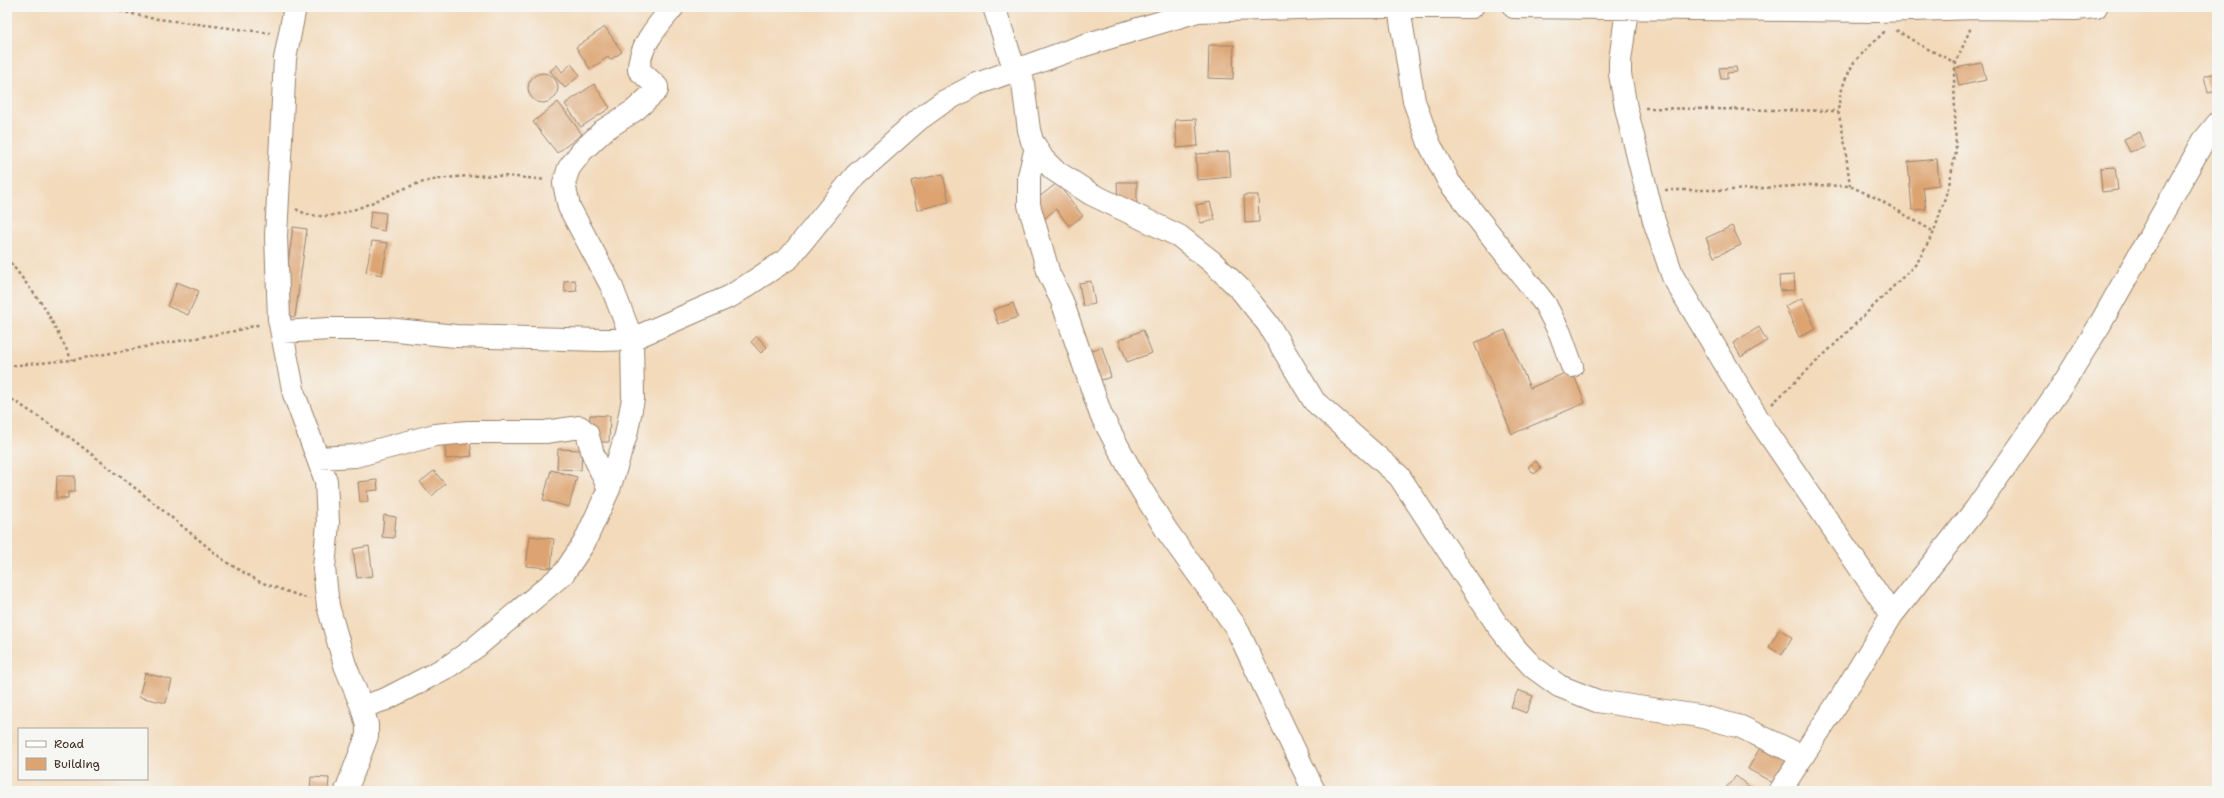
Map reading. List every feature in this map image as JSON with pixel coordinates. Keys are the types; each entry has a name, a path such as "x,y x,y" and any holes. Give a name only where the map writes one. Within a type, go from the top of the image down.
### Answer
{"street":[{"path":"295,7 285,59 276,236 280,326 294,394 326,481 328,497 324,568 328,606 345,665 362,707 367,725 367,736 352,771 346,791"},
{"path":"362,707 386,699 449,666 476,647 564,573 584,542 609,489 626,435 633,399 632,339 611,285 568,207 564,183 569,168 582,151 604,130 635,110 657,90 657,87 639,70 639,64 647,44 673,7"},
{"path":"994,7 1018,69 1032,141 1043,159 1070,181 1122,210 1150,221 1179,236 1211,261 1240,289 1268,324 1314,401 1381,458 1399,476 1496,623 1533,668 1560,686 1597,702 1699,716 1741,727 1802,756"},
{"path":"280,326 329,329 386,329 456,336 601,340 632,339 731,296 789,258 856,175 918,120 943,102 977,84 1085,45 1198,10 1472,7"},
{"path":"1514,7 1627,9 1679,8 1742,11 1877,11 1992,7 2075,9 2096,7"},
{"path":"1399,8 1414,101 1428,143 1449,182 1545,304 1560,333 1572,366"},
{"path":"1627,9 1620,61 1626,108 1654,221 1673,277 1757,417 1892,615"},
{"path":"1780,791 1842,696 1892,615 1975,510 2065,381 2103,320 2204,140 2217,124"},
{"path":"1036,147 1029,176 1029,205 1049,274 1062,301 1101,415 1138,484 1167,531 1236,627 1314,791"},
{"path":"318,458 355,456 434,435 468,432 545,432 580,427 587,433 593,454 609,489"}],"path":[{"path":"103,7 150,18 289,35"},
{"path":"1757,417 1832,347 1917,263 1934,232 1949,185 1956,151 1954,75 1956,63 1992,7"},
{"path":"1850,186 1844,138 1838,111 1844,80 1854,62 1890,26 1922,46 1956,63"},
{"path":"1626,108 1838,111"},
{"path":"278,197 302,213 321,215 342,213 426,181 462,175 512,175 564,183"},
{"path":"1647,190 1732,190 1810,185 1850,186 1878,199 1934,232"},
{"path":"8,260 45,308 72,360"},
{"path":"7,366 72,360 235,331 280,326"},
{"path":"7,396 78,444 144,495 226,562 260,582 328,606"}],"building":[{"path":"605,27 622,52 610,60 608,57 590,69 576,47"},
{"path":"1209,45 1234,45 1233,79 1208,78"},
{"path":"1982,63 1986,80 1959,86 1955,68"},
{"path":"571,64 580,75 565,88 550,71 557,65 562,72"},
{"path":"1736,67 1737,72 1727,73 1727,79 1721,79 1719,68"},
{"path":"543,73 554,77 558,88 554,99 543,103 532,99 528,88 532,77"},
{"path":"2216,73 2217,91 2208,93 2204,76"},
{"path":"594,84 610,108 581,127 565,104"},
{"path":"558,102 582,134 557,153 533,122"},
{"path":"1196,119 1198,146 1177,148 1175,120"},
{"path":"2140,132 2145,146 2130,152 2124,139"},
{"path":"1229,152 1231,177 1197,180 1196,154"},
{"path":"1937,159 1939,185 1923,187 1926,209 1912,210 1908,162"},
{"path":"2115,167 2118,190 2102,192 2100,168"},
{"path":"943,174 949,202 917,210 911,181"},
{"path":"1117,182 1137,182 1137,204 1118,205"},
{"path":"1057,183 1083,216 1069,226 1056,209 1045,218 1033,202"},
{"path":"1244,195 1258,195 1259,222 1245,223"},
{"path":"1210,202 1215,220 1201,223 1196,205"},
{"path":"371,211 386,213 384,231 369,228"},
{"path":"1732,226 1741,245 1714,257 1706,238"},
{"path":"293,227 307,229 295,317 281,316"},
{"path":"372,241 388,243 382,275 366,272"},
{"path":"1794,275 1795,290 1780,291 1779,276"},
{"path":"575,280 577,291 565,292 564,281"},
{"path":"1091,281 1095,304 1083,306 1079,283"},
{"path":"177,282 199,291 188,315 167,306"},
{"path":"1802,298 1816,329 1799,337 1785,306"},
{"path":"1013,303 1018,317 998,324 993,310"},
{"path":"1759,327 1767,341 1741,357 1733,343"},
{"path":"1143,330 1152,353 1127,362 1119,340"},
{"path":"1505,330 1530,388 1572,370 1585,403 1512,434 1474,343"},
{"path":"757,336 767,347 761,353 751,342"},
{"path":"1102,347 1111,377 1098,381 1089,351"},
{"path":"590,415 610,416 609,442 589,442"},
{"path":"469,435 472,456 446,459 444,438"},
{"path":"558,449 582,450 581,470 557,469"},
{"path":"1536,461 1541,468 1534,474 1528,467"},
{"path":"551,470 577,477 569,507 543,500"},
{"path":"434,471 445,484 432,496 420,482"},
{"path":"57,476 75,476 75,492 68,492 68,498 56,498"},
{"path":"377,480 378,490 367,491 368,502 360,502 358,482"},
{"path":"384,515 396,517 394,538 382,537"},
{"path":"530,536 554,539 551,568 526,566"},
{"path":"369,546 373,576 357,578 353,549"},
{"path":"1779,629 1792,637 1782,655 1769,647"},
{"path":"145,673 172,680 166,703 139,697"},
{"path":"1518,690 1533,696 1526,713 1511,707"},
{"path":"1762,744 1791,760 1777,785 1748,769"},
{"path":"1736,776 1754,791 1723,791"},
{"path":"311,777 329,778 328,791 310,791"}]}
